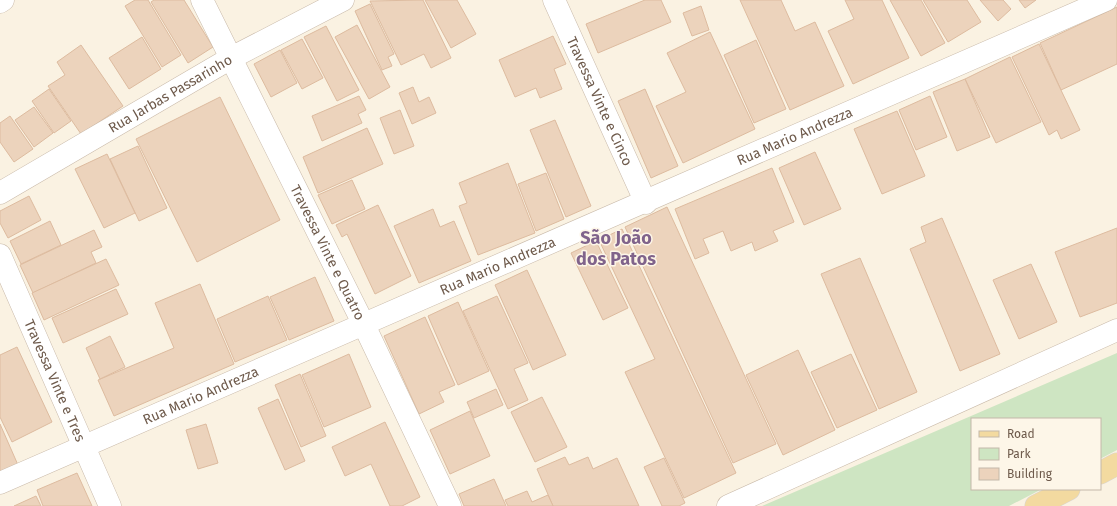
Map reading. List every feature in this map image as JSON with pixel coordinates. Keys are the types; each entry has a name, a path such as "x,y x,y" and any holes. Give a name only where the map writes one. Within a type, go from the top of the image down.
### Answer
{"main road":[{"path":"1101,472 1117,464"},
{"path":"1036,506 1067,490"}],"street":[{"name":"Travessa Vinte e Quatro","path":"202,0 364,324 450,506"},
{"name":"Rua Jarbas Passarinho","path":"0,194 232,58 343,0"},
{"name":"Travessa Vinte e Cinco","path":"554,0 646,203"},
{"name":"Rua Mario Andrezza","path":"0,483 646,203 1106,0"},
{"name":"Travessa Vinte e Tres","path":"0,255 110,506"},
{"path":"728,506 1117,330"}],"green space":[{"path":"1117,353 1117,450 1101,458 1101,418 971,418 971,490 1040,490 1009,506 762,506"}],"building":[{"path":"135,0 148,0 181,55 162,67 125,6"},
{"path":"154,0 184,0 213,47 188,63 151,2"},
{"path":"423,0 451,58 431,68 424,54 401,65 370,1"},
{"path":"425,0 457,0 476,34 451,48"},
{"path":"645,0 661,0 671,22 598,53 586,24"},
{"path":"740,0 781,0 795,31 815,22 844,86 790,110"},
{"path":"845,0 882,0 909,58 853,84 828,31 854,19"},
{"path":"890,0 921,0 945,43 921,56"},
{"path":"923,0 967,0 981,22 948,42"},
{"path":"980,0 1003,0 1011,9 998,21"},
{"path":"1019,0 1036,0 1025,8"},
{"path":"370,4 394,54 388,57 392,66 382,70 355,11"},
{"path":"701,6 709,30 692,36 683,13"},
{"path":"1117,7 1117,64 1061,90 1040,43"},
{"path":"357,25 390,87 369,99 335,37"},
{"path":"326,26 359,90 337,101 304,37"},
{"path":"710,32 755,129 683,163 656,106 686,92 667,53"},
{"path":"553,36 566,64 554,69 562,89 540,98 536,88 515,97 499,60"},
{"path":"142,37 161,69 129,89 109,58"},
{"path":"302,39 323,78 302,89 281,50"},
{"path":"756,40 786,109 754,123 724,55"},
{"path":"1039,44 1080,130 1061,139 1057,130 1049,135 1012,57"},
{"path":"81,45 123,106 81,134 48,86 65,75 57,62"},
{"path":"280,50 297,83 271,97 254,64"},
{"path":"1010,57 1041,122 996,143 965,79"},
{"path":"965,79 990,137 957,151 933,92"},
{"path":"413,87 419,102 429,97 436,113 412,124 399,93"},
{"path":"49,89 71,121 54,133 32,101"},
{"path":"645,89 678,166 651,178 618,101"},
{"path":"359,96 366,110 358,114 362,123 322,141 312,116"},
{"path":"930,96 947,137 916,150 899,110"},
{"path":"220,97 280,220 197,262 136,139"},
{"path":"34,107 53,133 34,147 15,120"},
{"path":"400,110 414,146 394,154 380,118"},
{"path":"897,111 925,176 882,194 854,129"},
{"path":"10,116 33,149 14,162 0,142 0,123"},
{"path":"555,120 591,206 566,217 530,130"},
{"path":"367,128 383,164 318,193 303,157"},
{"path":"138,146 167,208 139,221 110,159"},
{"path":"815,152 841,209 804,225 779,168"},
{"path":"107,154 135,213 104,228 75,169"},
{"path":"508,163 535,233 478,255 459,206 467,203 459,183"},
{"path":"772,168 794,222 773,231 778,241 755,251 752,242 731,251 723,231 703,239 709,253 695,259 675,209"},
{"path":"546,173 564,219 536,231 518,184"},
{"path":"352,180 365,209 332,224 318,195"},
{"path":"29,196 41,220 8,238 0,223 0,211"},
{"path":"378,205 411,276 375,294 347,234 342,237 336,225"},
{"path":"667,207 776,444 733,463 625,227"},
{"path":"433,209 440,227 454,221 471,261 419,283 394,226"},
{"path":"942,218 1000,354 960,371 910,249 926,242 921,227"},
{"path":"50,221 61,245 21,264 10,241"},
{"path":"1117,228 1117,303 1080,317 1055,252"},
{"path":"622,229 736,473 684,498 625,372 655,359 599,240"},
{"path":"94,230 102,247 91,252 96,263 33,293 20,265"},
{"path":"596,241 628,308 603,320 571,253"},
{"path":"860,258 917,392 879,409 821,274"},
{"path":"106,259 119,285 44,320 32,293"},
{"path":"1031,264 1057,322 1019,339 993,280"},
{"path":"527,270 566,355 533,370 495,285"},
{"path":"315,277 334,321 289,340 270,297"},
{"path":"200,284 234,364 114,416 98,380 174,348 155,303"},
{"path":"116,289 128,314 63,343 52,318"},
{"path":"268,296 287,340 235,362 217,319"},
{"path":"497,296 528,363 514,369 528,400 508,409 463,311"},
{"path":"458,302 489,371 458,385 428,316"},
{"path":"425,317 455,385 439,392 444,402 419,414 384,336"},
{"path":"110,336 125,367 100,379 86,348"},
{"path":"17,347 52,422 12,442 0,417 0,355"},
{"path":"798,350 835,430 783,455 746,375"},
{"path":"349,354 371,407 324,427 302,375"},
{"path":"851,354 877,410 837,428 811,372"},
{"path":"300,374 326,436 301,447 275,385"},
{"path":"496,389 503,405 474,418 467,402"},
{"path":"542,397 567,447 535,462 511,412"},
{"path":"278,399 305,461 285,470 258,408"},
{"path":"470,411 490,456 450,474 430,430"},
{"path":"385,422 420,497 402,506 390,506 371,464 345,476 332,447"},
{"path":"0,424 18,465 0,472"},
{"path":"206,424 218,463 198,469 186,430"},
{"path":"565,457 569,465 588,457 593,469 617,458 639,506 553,506 537,469"},
{"path":"664,458 685,503 679,506 662,506 644,467"},
{"path":"77,473 92,506 43,506 37,490"},
{"path":"494,479 506,506 464,506 459,494"},
{"path":"527,491 532,502 548,495 553,506 508,506 505,500"},
{"path":"36,496 41,506 14,506"}],"district":[{"name":"São João dos Patos","path":"616,248"}]}
